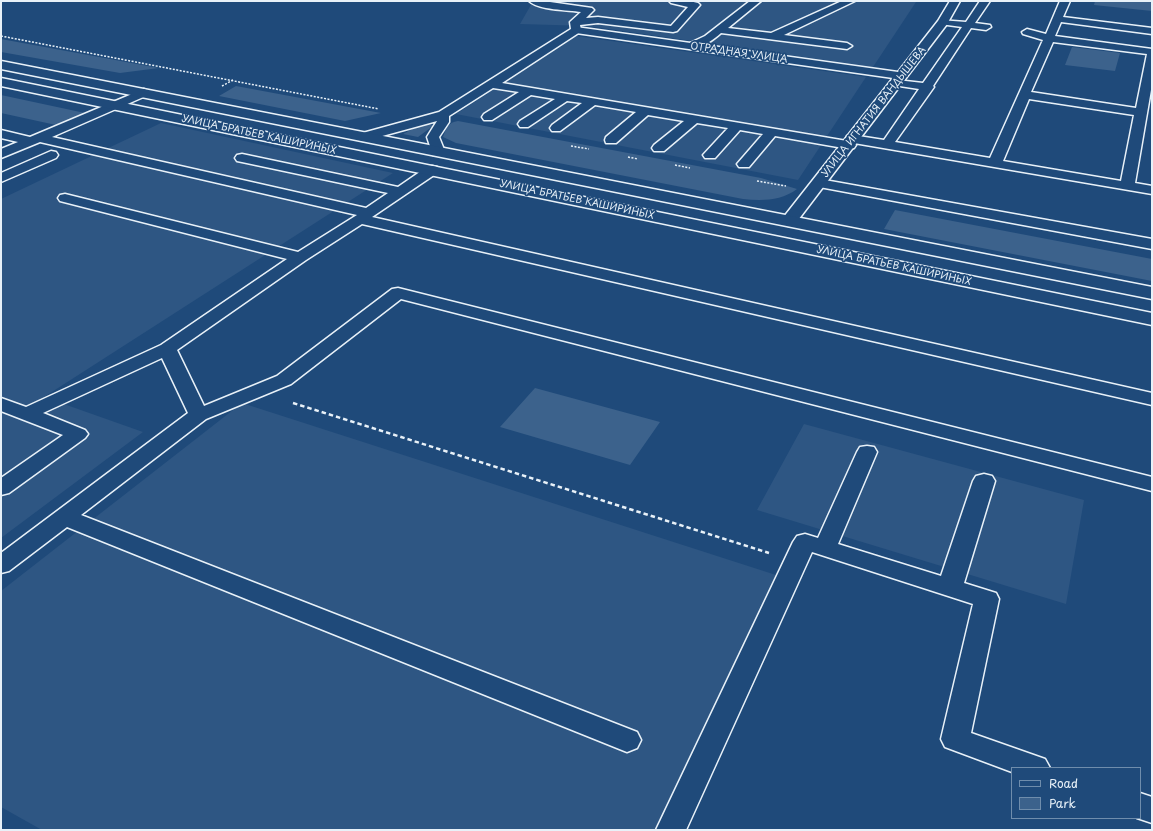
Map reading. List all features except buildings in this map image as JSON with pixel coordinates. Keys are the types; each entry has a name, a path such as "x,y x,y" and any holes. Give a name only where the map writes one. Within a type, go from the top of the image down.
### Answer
{"main road":[{"name":"УЛИЦА ИГНАТИЯ ВАНДЫШЕВА","path":"789,221 943,22 955,1"},
{"name":"ОТРАДНАЯ УЛИЦА","path":"576,26 899,79"},
{"name":"УЛИЦА БРАТЬЕВ КАШИРИНЫХ","path":"1,65 1152,293"},
{"name":"УЛИЦА БРАТЬЕВ КАШИРИНЫХ","path":"1,82 1152,319"}],"lane":[{"path":"364,137 394,130 443,115 576,26 589,10 542,4 534,1"},
{"path":"576,26 598,20 673,29 695,5 674,1"},
{"path":"692,46 709,38 756,1"},
{"path":"774,36 850,1"},
{"path":"887,145 928,87 985,1"},
{"path":"995,164 1065,1"},
{"path":"1057,19 1152,31"},
{"path":"943,22 986,27"},
{"path":"720,30 847,46"},
{"path":"1027,32 1049,38 1152,53 1145,105 1127,186"},
{"path":"899,79 928,87"},
{"path":"490,84 772,132 887,145 1152,190"},
{"path":"488,117 529,91"},
{"path":"1,154 144,94"},
{"path":"1025,95 1145,105"},
{"path":"524,124 565,97"},
{"path":"556,128 593,101"},
{"path":"611,140 646,110"},
{"path":"438,152 434,137 443,122 443,115"},
{"path":"659,148 694,119"},
{"path":"710,155 737,126"},
{"path":"744,164 772,132"},
{"path":"1,134 36,139 1152,399"},
{"path":"1,178 51,155"},
{"path":"242,158 401,192"},
{"path":"28,413 167,349 300,257 365,216 432,170"},
{"path":"819,182 1152,244"},
{"path":"65,198 300,257"},
{"path":"1,565 199,415 284,380 398,293 1152,484"},
{"path":"167,349 199,415"},
{"path":"1,404 28,413 78,434 1,488"},
{"path":"825,548 867,452"},
{"path":"950,587 984,481"},
{"path":"64,517 627,740"},
{"path":"675,829 805,542 987,599 955,739 1032,767"},
{"path":"1141,806 1152,810"}],"path":[{"path":"1,36 234,80"},
{"path":"256,391 796,561"}],"shaded area":[{"path":"528,1 916,2 873,67 588,26 520,24 532,3"},
{"path":"576,36 866,77 798,180 456,114"},
{"path":"161,123 393,173 44,397 143,432 1,538 1,199"},
{"path":"242,403 776,575 655,830 42,830 1,807 1,591"},
{"path":"804,424 1084,500 1066,604 757,510"}],"green space":[{"path":"1095,1 1152,2 1152,11 1094,5"},
{"path":"1,39 159,68 120,73 1,52"},
{"path":"1072,47 1120,53 1115,71 1065,65"},
{"path":"236,86 381,113 345,121 219,96"},
{"path":"1,95 85,113 56,125 1,113"},
{"path":"458,121 761,178 797,189 778,198 757,200 743,199 456,143 443,137 450,124"},
{"path":"422,124 429,124 433,126 418,137 403,134"},
{"path":"895,210 1152,259 1152,281 884,229"},
{"path":"535,388 660,422 630,465 500,427"}]}
